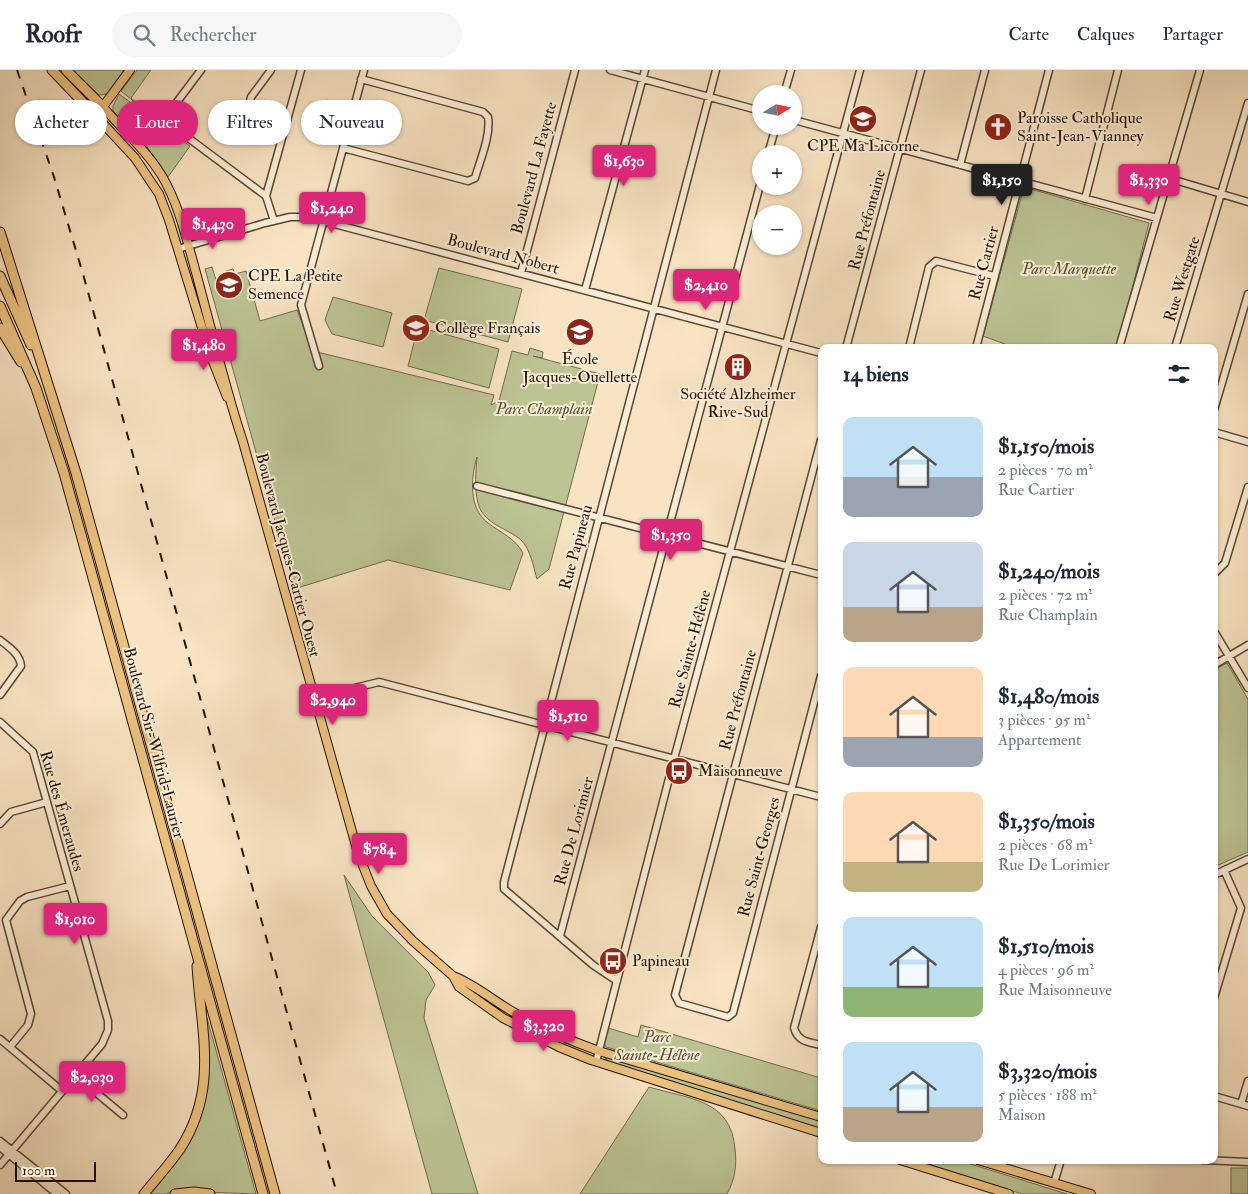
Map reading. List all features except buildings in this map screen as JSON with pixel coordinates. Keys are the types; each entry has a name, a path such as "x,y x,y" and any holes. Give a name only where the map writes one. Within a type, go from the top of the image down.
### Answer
{"highway":[{"path":"52,70 81,100"},
{"path":"66,70 96,100"},
{"path":"0,232 43,370"},
{"path":"0,276 43,370"},
{"name":"Boulevard Sir-Wilfrid-Laurier","path":"0,306 36,388 67,482 263,1194"},
{"path":"0,328 36,388"},
{"name":"Boulevard Sir-Wilfrid-Laurier","path":"43,370 79,482 275,1194"},
{"path":"144,1194 182,1145 193,1123 202,1097 206,1052 195,949"},
{"path":"175,1194 194,1192 210,1194"}],"main road":[{"path":"107,102 130,70"},
{"name":"Boulevard Jacques-Cartier Ouest","path":"107,111 140,146 159,171 176,203 223,372 229,402"},
{"name":"Boulevard Jacques-Cartier Ouest","path":"107,127 148,175 166,209 210,354 246,451 358,853 371,886 388,914 413,941 453,976 459,986 503,1018 559,1047 596,1062 818,1132"},
{"name":"Boulevard Jacques-Cartier Ouest","path":"453,976 464,980 510,1010 545,1029 599,1051 818,1116"},
{"path":"913,1164 1009,1194"},
{"path":"998,1164 1091,1194"}],"street":[{"path":"200,70 168,114 167,122 266,196"},
{"path":"250,100 271,70"},
{"path":"274,220 266,196 301,70"},
{"path":"319,366 301,305 364,70"},
{"name":"Boulevard La Fayette","path":"521,273 574,70"},
{"path":"610,70 752,110"},
{"path":"586,290 645,70"},
{"name":"Rue Papineau","path":"617,982 504,889 544,725 716,70"},
{"path":"786,85 790,70"},
{"name":"Rue Sainte-Hélène","path":"596,1062 674,759 860,70"},
{"name":"Rue Préfontaine","path":"847,344 921,70"},
{"path":"960,165 985,70"},
{"name":"Rue Cartier","path":"977,344 1049,70"},
{"path":"1085,199 1118,70"},
{"path":"1120,344 1200,70"},
{"path":"343,148 468,180 475,178 482,154 489,123 488,117 483,112 362,79"},
{"name":"Rue Westgate","path":"1177,344 1248,102"},
{"path":"802,122 1157,218"},
{"path":"1168,178 1248,202"},
{"name":"Rue De Lorimier","path":"560,936 757,195"},
{"name":"Boulevard Nobert","path":"178,249 274,220 302,216 324,220 818,352"},
{"path":"910,344 929,267 936,261 994,276"},
{"path":"1218,396 1248,294"},
{"path":"1218,433 1248,442"},
{"name":"Rue Préfontaine","path":"701,1009 679,1003 675,995 818,451"},
{"path":"477,486 818,574"},
{"path":"1218,570 1225,563 1248,487"},
{"path":"1218,638 1248,688"},
{"path":"0,640 16,653 21,660 21,666 0,695"},
{"path":"1218,663 1248,645"},
{"path":"314,698 379,682 818,797"},
{"name":"Rue Saint-Georges","path":"701,1009 728,1017 733,1013 818,687"},
{"name":"Rue des Émeraudes","path":"0,722 33,752 108,1021 108,1030 104,1041 0,1165"},
{"path":"0,824 11,812 47,802"},
{"path":"1218,873 1248,859"},
{"path":"1218,985 1241,908 1224,870"},
{"path":"10,1047 28,1025 31,1014 6,920 20,901 70,886"},
{"path":"818,938 794,1028 796,1035 802,1040 818,1045"},
{"path":"0,1039 62,1091"},
{"path":"75,1075 123,1116"},
{"path":"1218,1097 1244,1105 1248,1081"},
{"path":"0,1141 57,1194"},
{"path":"0,1147 66,1194"},
{"path":"1218,1161 1248,1162"},
{"path":"1054,1182 1061,1164"}],"green space":[{"path":"73,70 124,70 107,94 99,95"},
{"path":"137,70 151,70 131,98 133,100 121,91"},
{"path":"119,94 127,100 117,100 117,115 113,111 113,106"},
{"path":"146,145 190,146 168,177"},
{"name":"Parc Marquette","path":"1024,187 1149,223 1118,344 1005,344 983,336"},
{"name":"Parc Champlain","path":"212,267 216,280 227,277 226,271 233,269 235,274 246,271 260,321 297,310 313,351 494,395 491,405 499,401 512,351 528,355 530,348 543,352 542,358 533,356 600,374 549,569 537,579 527,548 521,540 490,521 481,510 476,491 477,457 473,474 473,492 477,509 488,523 512,540 523,553 510,590 388,560 294,589 205,269"},
{"path":"439,268 522,289 508,342 424,320"},
{"path":"333,297 392,313 383,347 332,334 325,320"},
{"path":"418,327 499,349 489,388 408,366"},
{"path":"1227,663 1248,699 1248,852 1218,865 1218,668"},
{"path":"344,875 372,916 428,972 435,985 426,1000 424,1018 478,1194 432,1194"},
{"path":"207,1018 256,1194 175,1191 166,1194 148,1194 198,1116 204,1019"},
{"name":"Parc Sainte-Hélène","path":"641,1025 818,1077 818,1110 606,1047 604,1043 608,1028 638,1037"},
{"path":"610,1057 818,1120 818,1129 608,1061 605,1059"},
{"path":"649,1087 706,1104 726,1120 732,1132 736,1161 734,1178 727,1194 580,1194"},
{"path":"930,1164 971,1164 1067,1194 1022,1194"},
{"path":"1231,1168 1248,1168 1248,1194 1231,1194"}],"railway":[{"path":"17,70 54,177 83,274 337,1194"}],"place":[{"name":"CPE Ma Licorne","path":"863,119"},
{"name":"Paroisse Catholique Saint-Jean-Vianney","path":"998,127"},
{"name":"CPE La Petite Semence","path":"229,285"},
{"name":"Collège Français","path":"416,328"},
{"name":"École Jacques-Ouellette","path":"580,332"},
{"name":"Société Alzheimer Rive-Sud","path":"738,367"},
{"name":"Maisonneuve","path":"679,771"},
{"name":"Papineau","path":"613,961"}]}
